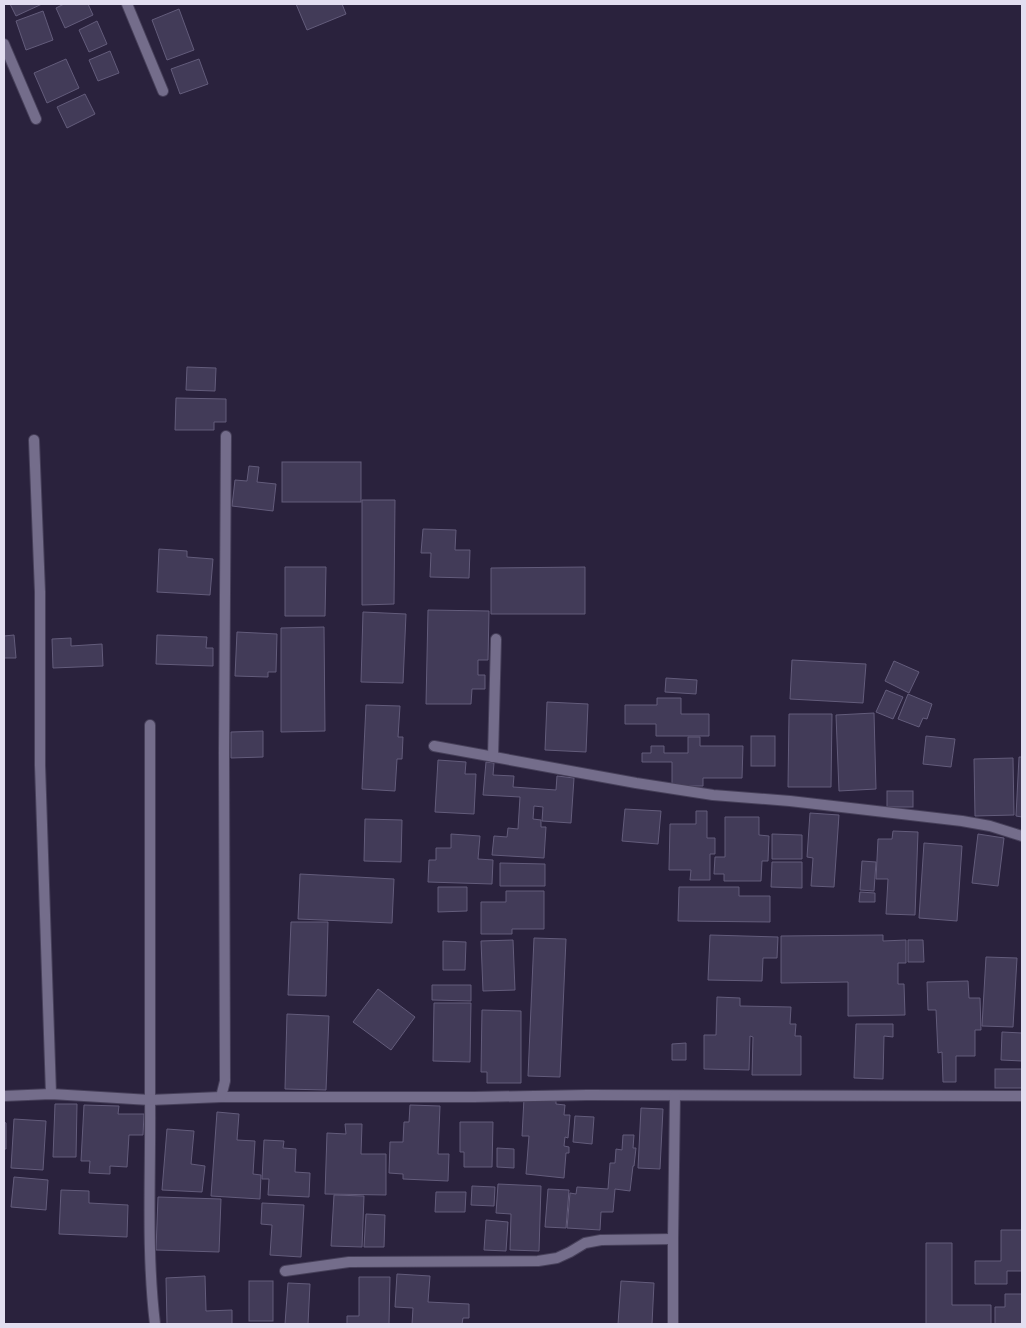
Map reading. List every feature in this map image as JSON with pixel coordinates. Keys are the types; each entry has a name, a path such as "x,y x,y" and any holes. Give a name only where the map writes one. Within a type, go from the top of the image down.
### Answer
{"street":[{"path":"127,4 163,91"},
{"path":"4,44 36,119"},
{"path":"221,1097 225,1081 224,744 226,436"},
{"path":"34,440 40,592 40,765 51,1094"},
{"path":"493,757 496,639"},
{"path":"150,725 149,1207 151,1293 155,1324"},
{"path":"434,746 636,783 713,795 790,801 962,821 990,826 1022,836"},
{"path":"4,1096 51,1094 150,1100 221,1097 1022,1096"},
{"path":"673,1324 675,1096"},
{"path":"285,1271 349,1262 538,1261 557,1258 585,1243 601,1240 673,1239"}],"building":[{"path":"10,4 42,4 16,16"},
{"path":"64,4 88,4 93,15 65,28 56,8"},
{"path":"296,4 342,4 346,14 307,30"},
{"path":"179,9 194,50 167,60 152,20"},
{"path":"43,11 53,40 26,50 16,21"},
{"path":"97,21 107,44 89,52 79,30"},
{"path":"110,51 119,73 98,81 89,60"},
{"path":"66,59 79,88 47,103 34,73"},
{"path":"199,59 208,84 180,94 171,69"},
{"path":"85,94 95,114 67,128 57,107"},
{"path":"187,367 216,368 215,391 186,390"},
{"path":"176,398 226,399 226,422 214,422 214,430 175,430"},
{"path":"282,462 361,462 361,502 282,502"},
{"path":"249,466 259,467 257,482 276,484 273,511 232,506 235,480 247,481"},
{"path":"362,500 395,500 394,604 362,605"},
{"path":"423,529 456,530 455,550 470,550 469,578 430,577 431,553 421,553"},
{"path":"159,549 187,551 187,557 213,559 210,595 157,592"},
{"path":"285,567 326,567 325,616 285,616"},
{"path":"585,567 585,614 491,614 491,568"},
{"path":"428,610 489,611 488,660 478,660 478,675 485,675 485,689 472,689 471,704 426,704"},
{"path":"363,612 406,614 403,683 361,682"},
{"path":"324,627 325,731 281,732 281,628"},
{"path":"237,632 277,634 276,672 268,672 268,677 235,676"},
{"path":"14,635 16,658 4,658 4,636"},
{"path":"157,635 207,637 206,648 213,648 213,666 156,664"},
{"path":"71,638 71,646 102,644 103,666 53,668 52,639"},
{"path":"792,660 866,664 863,703 790,699"},
{"path":"894,661 919,672 909,693 885,681"},
{"path":"666,678 697,680 696,694 665,692"},
{"path":"886,690 903,697 893,719 876,712"},
{"path":"908,694 932,704 927,719 923,718 919,727 898,719"},
{"path":"657,698 681,698 681,714 709,714 709,736 656,736 656,724 625,724 625,705 657,705"},
{"path":"547,702 588,704 586,752 545,750"},
{"path":"366,705 400,706 398,737 403,737 402,759 397,759 395,791 362,789"},
{"path":"874,713 876,789 839,791 836,715"},
{"path":"789,714 832,714 831,787 788,787"},
{"path":"263,731 263,757 231,758 231,732"},
{"path":"751,736 775,736 775,766 751,766"},
{"path":"926,736 955,739 951,767 923,764"},
{"path":"688,737 700,737 700,746 743,746 742,778 703,778 703,786 672,786 672,762 642,762 642,753 651,753 651,746 664,746 664,753 688,753"},
{"path":"1019,757 1022,757 1022,817 1016,816"},
{"path":"1013,758 1014,815 975,816 974,759"},
{"path":"438,760 466,762 465,774 476,774 474,814 435,812"},
{"path":"486,762 494,763 493,775 514,776 513,787 556,790 557,776 574,778 571,823 542,821 543,807 534,806 533,819 541,820 541,827 546,827 544,858 492,855 494,836 507,837 508,828 518,829 520,797 483,795"},
{"path":"887,791 913,791 913,807 887,807"},
{"path":"625,809 661,811 658,844 622,841"},
{"path":"696,811 707,811 707,838 715,838 715,854 710,854 710,880 690,880 691,870 669,870 670,824 696,824"},
{"path":"810,813 839,815 834,887 811,886 813,858 807,857"},
{"path":"725,817 759,817 759,835 769,836 768,861 762,861 761,881 724,881 724,874 714,874 715,857 725,857"},
{"path":"365,819 402,820 401,862 364,861"},
{"path":"893,831 918,832 915,915 886,914 888,879 876,879 878,839 892,839"},
{"path":"451,834 480,836 478,859 493,860 492,884 428,882 429,860 436,860 436,848 451,848"},
{"path":"772,834 802,835 802,859 772,859"},
{"path":"978,834 1004,838 998,886 972,883"},
{"path":"924,843 962,846 957,921 919,918"},
{"path":"862,861 876,862 874,891 860,890"},
{"path":"772,862 802,862 802,888 771,887"},
{"path":"500,863 545,864 545,886 500,886"},
{"path":"300,874 394,879 392,923 298,919"},
{"path":"438,887 467,887 467,911 438,912"},
{"path":"679,887 739,887 739,896 770,896 770,922 678,921"},
{"path":"506,891 544,891 544,929 512,929 512,934 481,934 481,902 506,902"},
{"path":"860,892 875,893 875,902 859,902"},
{"path":"291,922 328,922 326,996 288,995"},
{"path":"710,935 778,937 777,958 763,958 762,981 708,980"},
{"path":"883,935 883,941 906,940 906,963 898,963 898,984 904,984 905,1015 848,1016 848,982 781,983 781,936"},
{"path":"534,938 566,939 560,1077 528,1076"},
{"path":"513,940 515,990 483,991 481,941"},
{"path":"908,940 923,940 924,962 908,962"},
{"path":"443,941 466,942 465,970 443,970"},
{"path":"986,957 1017,958 1013,1027 982,1026"},
{"path":"968,981 969,998 980,998 981,1030 975,1030 975,1056 956,1056 956,1082 943,1082 942,1052 938,1053 936,1010 928,1010 927,982"},
{"path":"432,985 471,985 471,1001 432,1000"},
{"path":"378,989 415,1017 391,1050 353,1022"},
{"path":"717,997 740,998 740,1006 791,1007 790,1024 796,1024 795,1036 801,1036 801,1075 752,1075 753,1037 750,1036 749,1070 704,1069 704,1035 716,1035"},
{"path":"434,1003 471,1003 470,1062 433,1061"},
{"path":"482,1010 521,1011 521,1083 487,1083 487,1072 481,1072"},
{"path":"287,1014 329,1016 326,1090 285,1089"},
{"path":"856,1024 893,1024 893,1037 884,1036 883,1079 854,1078"},
{"path":"1002,1032 1022,1033 1022,1061 1001,1060"},
{"path":"686,1043 686,1060 672,1060 672,1044"},
{"path":"995,1069 1022,1069 1022,1088 995,1088"},
{"path":"524,1098 556,1101 556,1104 565,1105 564,1115 570,1115 568,1138 565,1137 564,1146 569,1147 569,1153 566,1153 564,1178 526,1174 529,1136 522,1136"},
{"path":"55,1104 77,1104 76,1157 53,1157"},
{"path":"84,1105 119,1106 118,1114 144,1114 143,1135 129,1135 127,1167 110,1166 110,1174 89,1173 90,1161 81,1161"},
{"path":"410,1105 440,1106 438,1154 449,1154 448,1181 403,1179 403,1174 389,1173 390,1142 403,1142 404,1122 409,1122"},
{"path":"641,1108 663,1109 660,1169 638,1168"},
{"path":"217,1112 239,1114 237,1140 255,1141 253,1174 261,1175 260,1199 211,1196"},
{"path":"575,1116 594,1117 592,1144 573,1142"},
{"path":"14,1119 46,1121 43,1170 11,1168"},
{"path":"4,1122 6,1123 6,1149 4,1149"},
{"path":"460,1122 493,1122 492,1167 464,1167 464,1152 460,1152"},
{"path":"345,1124 362,1124 361,1154 386,1154 386,1195 325,1194 327,1133 346,1134"},
{"path":"167,1129 194,1131 191,1164 205,1166 202,1192 162,1190"},
{"path":"623,1135 634,1135 633,1148 636,1148 630,1191 615,1189 613,1212 601,1212 600,1230 567,1228 570,1193 576,1194 577,1187 608,1189 610,1163 615,1163 616,1149 622,1150"},
{"path":"264,1140 284,1141 283,1148 296,1149 295,1172 310,1173 309,1197 268,1195 269,1179 262,1179"},
{"path":"497,1148 514,1149 514,1168 497,1167"},
{"path":"14,1177 48,1180 46,1210 11,1207"},
{"path":"498,1184 541,1186 539,1251 510,1250 511,1214 496,1213"},
{"path":"472,1186 495,1187 494,1206 471,1205"},
{"path":"548,1189 569,1190 566,1228 545,1227"},
{"path":"61,1190 89,1191 89,1203 128,1205 127,1237 59,1234"},
{"path":"436,1192 466,1192 465,1212 435,1212"},
{"path":"334,1195 364,1196 362,1247 331,1246"},
{"path":"158,1197 221,1199 219,1252 156,1250"},
{"path":"262,1203 304,1205 301,1257 270,1255 272,1225 261,1224"},
{"path":"366,1214 385,1215 384,1247 364,1247"},
{"path":"486,1220 508,1222 506,1251 484,1250"},
{"path":"1001,1230 1022,1230 1022,1271 1007,1271 1007,1284 975,1284 975,1261 1001,1261"},
{"path":"926,1243 952,1243 952,1305 991,1305 991,1324 926,1324"},
{"path":"397,1274 430,1276 428,1302 469,1304 469,1318 463,1318 462,1324 412,1324 413,1308 395,1307"},
{"path":"205,1276 206,1311 232,1310 232,1324 167,1324 166,1278"},
{"path":"359,1277 390,1277 389,1324 347,1324 347,1316 359,1316"},
{"path":"249,1281 273,1281 273,1321 249,1321"},
{"path":"621,1281 654,1283 652,1324 618,1324"},
{"path":"288,1283 310,1284 308,1324 285,1324"},
{"path":"1005,1294 1022,1294 1022,1324 995,1324 995,1307 1005,1307"}]}
